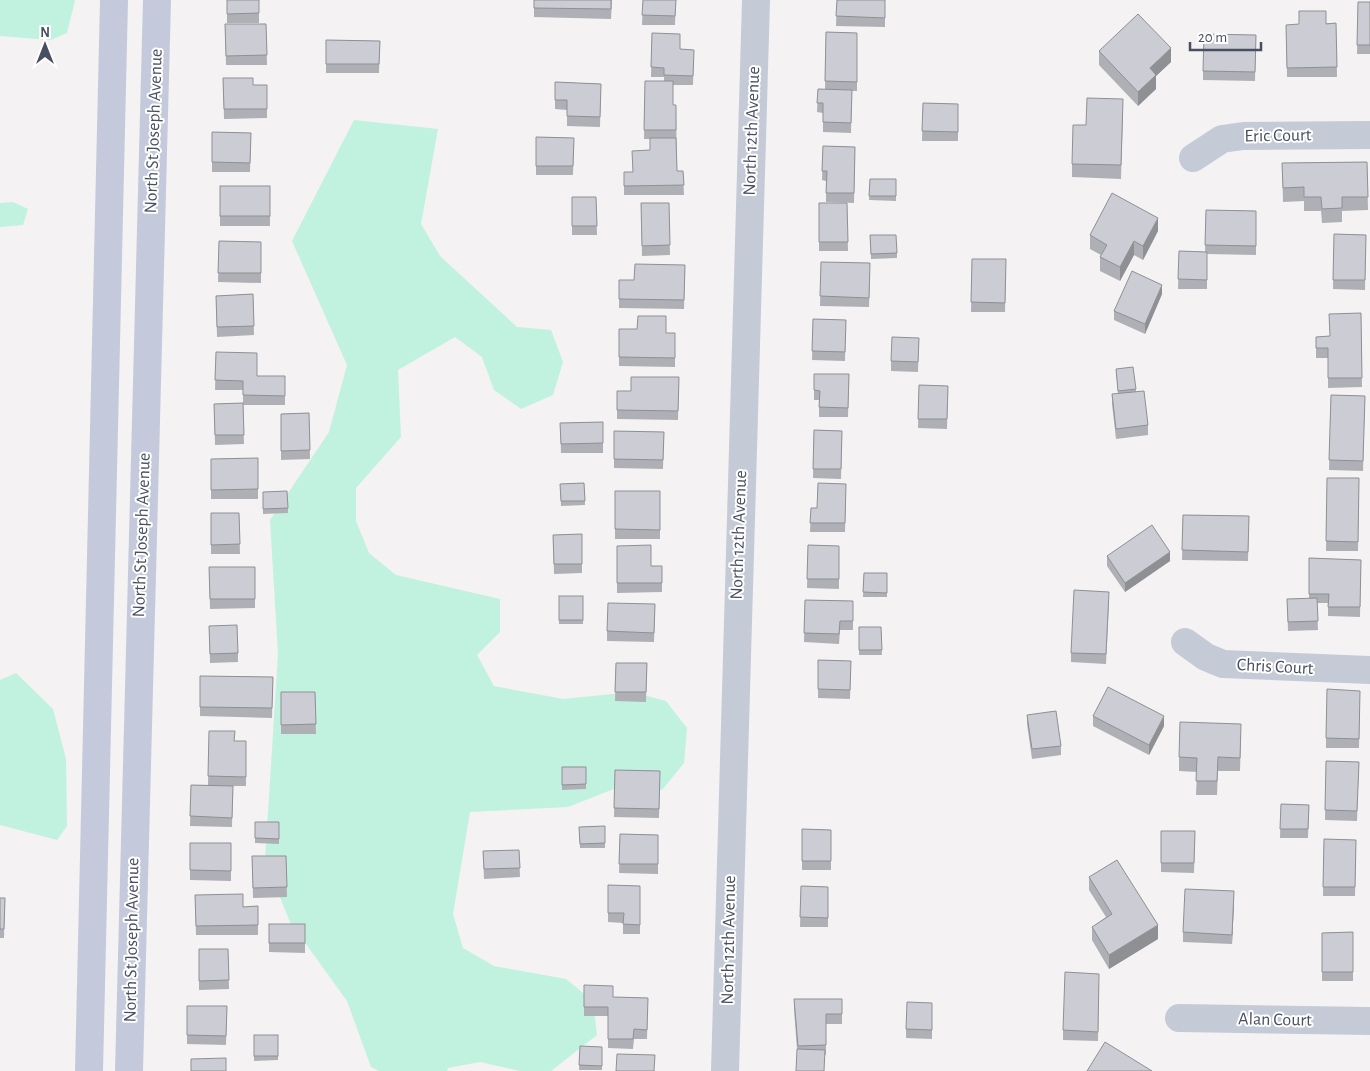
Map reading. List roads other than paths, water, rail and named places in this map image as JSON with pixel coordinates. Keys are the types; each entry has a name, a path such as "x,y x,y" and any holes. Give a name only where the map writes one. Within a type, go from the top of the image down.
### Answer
{"main road":[{"path":"89,1071 114,0"},
{"name":"North St Joseph Avenue","path":"129,1071 157,0"}],"street":[{"name":"North 12th Avenue","path":"725,1071 756,0"},
{"name":"Eric Court","path":"1193,158 1222,138 1243,136 1370,135"},
{"name":"Chris Court","path":"1185,642 1206,657 1223,664 1370,670"},
{"name":"Alan Court","path":"1179,1018 1370,1021"}]}
